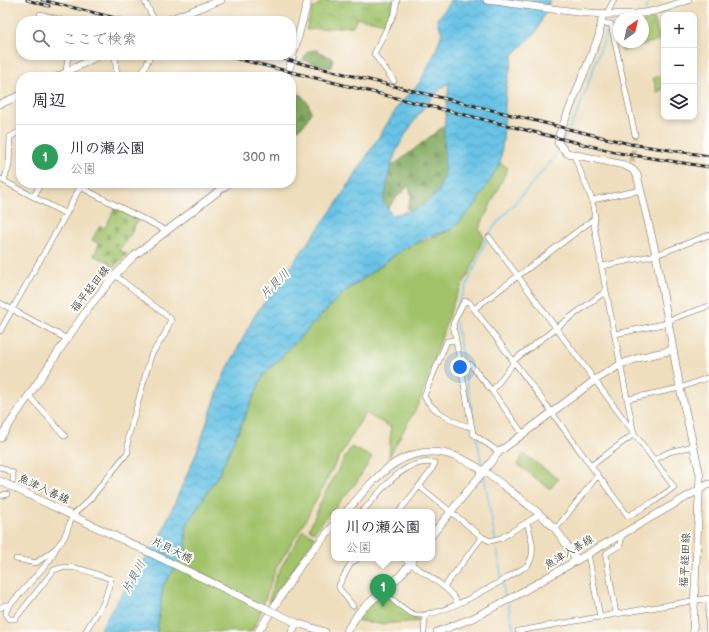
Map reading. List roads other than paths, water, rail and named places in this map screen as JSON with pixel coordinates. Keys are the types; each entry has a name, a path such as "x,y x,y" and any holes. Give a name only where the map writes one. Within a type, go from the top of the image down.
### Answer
{"main road":[{"path":"177,16 212,1 221,0"},
{"path":"296,44 308,0"},
{"path":"487,0 570,10 636,14 662,9 688,0"},
{"path":"572,153 567,153 562,149 558,143 559,135 599,36 605,13"},
{"path":"66,72 90,60"},
{"path":"288,72 292,60"},
{"path":"0,104 16,97"},
{"name":"福平経田線","path":"572,153 624,165 631,165 637,175 641,190 656,255 680,388 700,475 693,600 693,632"},
{"name":"福平経田線","path":"0,438 99,293 115,275 134,256 223,188"},
{"path":"435,531 499,452 595,380 621,364 642,357 673,350"},
{"path":"349,509 375,480 396,463 417,454 435,452 456,456 483,470 539,515 555,530 577,560"},
{"name":"魚津入善線","path":"0,481 76,516"},
{"name":"魚津入善線","path":"437,632 473,618 499,605 709,484"},
{"name":"片貝大橋","path":"76,516 297,623"},
{"path":"258,632 302,563 331,529"},
{"path":"346,632 360,611 401,576 412,561"},
{"path":"292,632 297,623 325,632"}],"street":[{"path":"144,0 152,16"},
{"path":"394,81 374,54 395,12 397,0"},
{"path":"605,13 614,0"},
{"path":"40,14 47,16"},
{"path":"602,23 611,24 634,135"},
{"path":"66,72 67,60"},
{"path":"116,60 117,72"},
{"path":"142,72 148,60"},
{"path":"16,133 10,136 9,166 2,180 16,187"},
{"path":"572,153 592,200 595,218 594,225 634,434"},
{"path":"18,188 66,214"},
{"path":"34,196 38,188"},
{"path":"0,331 79,188"},
{"path":"87,188 167,231"},
{"path":"592,200 641,190"},
{"path":"474,309 595,218"},
{"path":"602,266 656,255 709,236"},
{"path":"489,237 674,487 655,501 628,516 592,465 469,302 465,301 453,324 473,434 499,452"},
{"path":"85,632 104,602 111,579 71,568 60,568 54,570 15,619 9,619 6,615 6,610 50,560 76,516 128,452 128,438 151,355 165,334 171,318 115,275"},
{"path":"492,391 512,365 513,361 606,291"},
{"path":"0,303 67,339"},
{"path":"615,334 668,323 672,319 709,306"},
{"path":"456,340 447,341 424,396 427,404 461,425 472,427"},
{"path":"460,364 470,364 492,391 523,434"},
{"path":"628,399 680,388 709,377"},
{"path":"29,396 65,436"},
{"path":"592,465 634,434"},
{"path":"654,460 670,452 694,446"},
{"path":"365,509 402,470 428,461 435,463 401,509"},
{"path":"0,467 13,473 13,480"},
{"path":"555,530 598,475"},
{"path":"419,486 482,537 490,541 501,538 539,515"},
{"path":"0,496 7,494"},
{"path":"383,592 412,614 422,615 457,603 495,585 527,566 532,560 533,553 527,522"},
{"path":"616,614 606,556 620,544 622,533"},
{"path":"444,587 482,537"},
{"path":"16,559 36,563 56,548"},
{"path":"588,554 600,617"},
{"path":"353,606 339,588 339,585 351,563 354,561"},
{"path":"412,561 444,587 456,599 457,603"},
{"path":"518,631 709,598 708,632"},
{"path":"0,608 5,605 10,605"},
{"path":"424,632 425,617 430,612"}],"water":[{"name":"片貝川","path":"450,0 550,0 537,31 513,55 506,88 500,163 476,204 453,229 428,237 402,250 342,294 263,376 219,474 186,526 186,552 163,586 157,632 99,632 107,617 161,534 196,454 223,377 255,315 337,203 399,105 420,82 434,55 442,33 437,19 446,9","holes":["449,83 444,131 445,174 437,194 417,209 392,215 383,202 391,165 396,151 425,106 442,88"]}],"waterway":[{"path":"645,11 650,0"},
{"path":"562,144 579,109 607,31 613,28"},
{"path":"455,314 458,302 493,228 549,164 560,149"},
{"path":"456,322 476,434"},
{"path":"477,438 482,467"},
{"path":"484,475 505,597"},
{"path":"508,603 514,632"}],"tunnel":[{"path":"632,162 635,135"}],"railway":[{"path":"27,0 49,6"},
{"path":"42,0 108,16"},
{"path":"242,60 291,72"},
{"path":"287,60 630,144 709,156"},
{"path":"296,73 619,153 709,167"}],"place":[{"name":"川の瀬公園","path":"383,607"}]}
